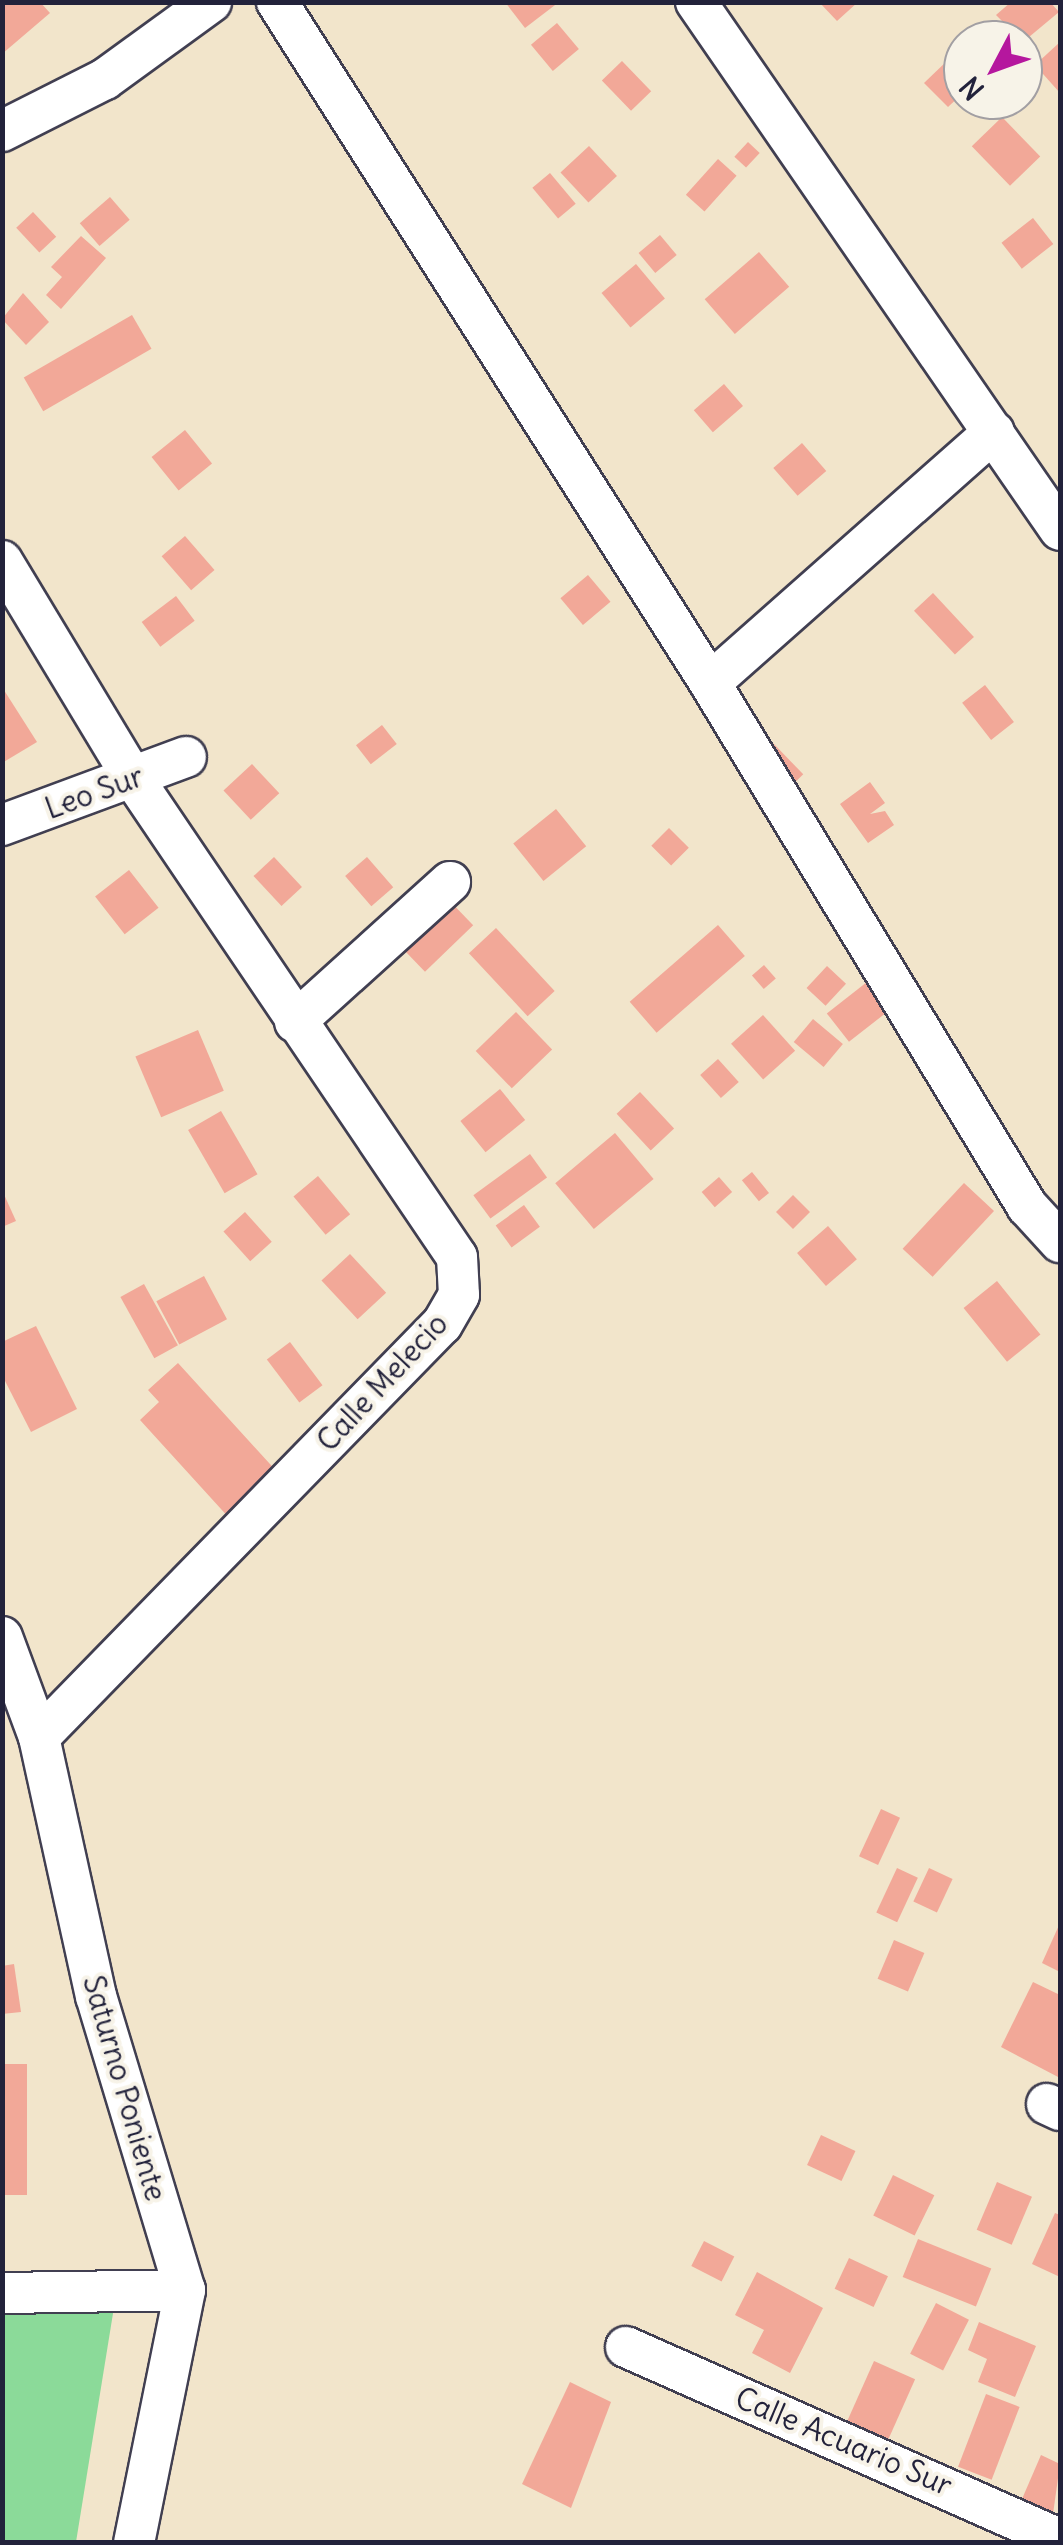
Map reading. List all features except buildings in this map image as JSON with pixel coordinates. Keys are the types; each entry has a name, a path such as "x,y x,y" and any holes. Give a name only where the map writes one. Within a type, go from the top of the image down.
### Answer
{"street":[{"path":"2,131 105,79 211,2"},
{"path":"277,2 710,683 1028,1206 1060,1242"},
{"path":"696,2 1060,530"},
{"path":"710,683 994,432"},
{"name":"Calle Melecio","path":"2,561 133,778 457,1257 459,1295 442,1324 39,1736"},
{"name":"Leo Sur","path":"2,825 186,757"},
{"path":"295,1022 450,882"},
{"name":"Saturno Poniente","path":"2,1636 39,1736 96,1996 185,2290 134,2542"},
{"path":"2,2293 185,2290"},
{"name":"Calle Acuario Sur","path":"626,2346 1060,2539"}],"green space":[{"path":"115,2301 76,2542 3,2542 2,2305"}]}
